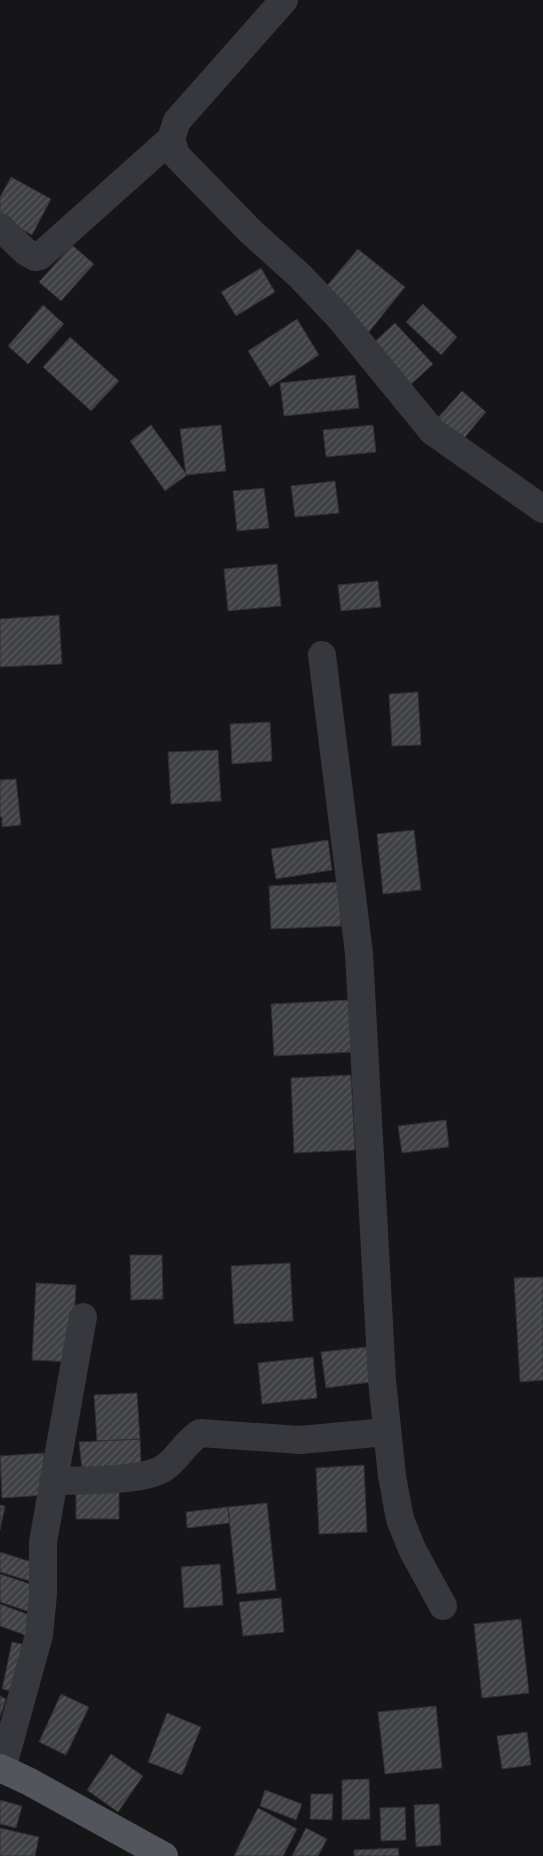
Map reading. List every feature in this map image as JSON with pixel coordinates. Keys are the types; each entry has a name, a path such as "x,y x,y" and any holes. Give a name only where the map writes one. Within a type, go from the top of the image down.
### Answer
{"main road":[{"path":"1,1768 164,1856"}],"street":[{"path":"0,227 26,252 35,257 40,256 171,138 176,121 284,0"},
{"path":"171,138 176,154 249,230 301,278 338,316 432,431 543,509"},
{"path":"322,655 359,953 373,1234 386,1432 400,1519 412,1549 443,1606"},
{"path":"1,1768 39,1635 43,1594 42,1542 83,1318"},
{"path":"53,1481 152,1474 165,1468 190,1439 200,1433 300,1440 386,1432"}],"building":[{"path":"11,177 51,199 32,235 0,217 0,197"},
{"path":"72,245 94,264 61,301 39,282"},
{"path":"358,249 405,287 364,338 325,288"},
{"path":"261,268 275,292 236,316 221,292"},
{"path":"423,304 457,337 441,355 406,322"},
{"path":"43,305 64,324 28,364 8,346"},
{"path":"297,319 319,355 270,387 248,351"},
{"path":"395,323 433,364 409,386 371,345"},
{"path":"70,337 119,381 91,411 43,367"},
{"path":"355,375 359,408 284,416 280,383"},
{"path":"462,391 486,412 460,443 435,421"},
{"path":"151,425 187,475 165,491 130,441"},
{"path":"221,425 226,471 186,475 180,429"},
{"path":"373,425 376,452 326,457 323,430"},
{"path":"335,481 339,513 295,517 291,486"},
{"path":"264,488 269,528 237,531 233,491"},
{"path":"277,564 281,606 228,611 224,569"},
{"path":"378,581 381,607 341,611 338,585"},
{"path":"59,615 62,664 0,667 0,619"},
{"path":"418,692 421,745 392,746 389,694"},
{"path":"270,722 272,761 232,764 230,724"},
{"path":"218,750 221,801 171,804 168,752"},
{"path":"16,779 21,825 2,827 2,817 0,817 0,780"},
{"path":"414,830 421,890 383,894 377,834"},
{"path":"328,840 332,870 276,879 271,849"},
{"path":"339,882 341,926 271,929 269,886"},
{"path":"350,1000 353,1052 274,1056 271,1004"},
{"path":"351,1075 355,1150 294,1153 291,1078"},
{"path":"446,1120 449,1147 402,1153 398,1126"},
{"path":"130,1255 162,1255 163,1299 131,1300"},
{"path":"290,1263 293,1321 234,1324 231,1266"},
{"path":"543,1277 543,1380 520,1382 514,1278"},
{"path":"36,1283 76,1285 72,1362 32,1360"},
{"path":"367,1347 371,1382 326,1388 321,1352"},
{"path":"313,1357 317,1398 262,1404 258,1363"},
{"path":"137,1393 140,1439 97,1441 94,1395"},
{"path":"140,1439 141,1465 82,1469 79,1442"},
{"path":"44,1453 46,1495 2,1498 0,1456"},
{"path":"364,1465 367,1532 319,1534 316,1468"},
{"path":"76,1487 119,1487 119,1519 76,1519"},
{"path":"267,1503 276,1590 237,1594 228,1507"},
{"path":"0,1505 5,1506 0,1530"},
{"path":"228,1507 230,1523 187,1528 186,1512"},
{"path":"0,1552 41,1565 36,1583 0,1572"},
{"path":"220,1564 223,1605 184,1608 181,1567"},
{"path":"0,1574 39,1587 30,1612 0,1602"},
{"path":"281,1598 284,1632 243,1636 239,1602"},
{"path":"0,1604 32,1616 25,1635 0,1626"},
{"path":"521,1619 529,1693 482,1698 474,1624"},
{"path":"12,1642 31,1646 19,1693 2,1689"},
{"path":"61,1694 89,1707 66,1755 39,1742"},
{"path":"0,1696 6,1699 0,1717"},
{"path":"436,1706 442,1768 385,1774 378,1712"},
{"path":"167,1713 201,1727 182,1775 148,1762"},
{"path":"527,1732 531,1765 502,1769 497,1736"},
{"path":"111,1754 143,1776 118,1812 87,1790"},
{"path":"369,1779 370,1819 342,1820 342,1780"},
{"path":"265,1790 302,1804 296,1820 260,1806"},
{"path":"311,1794 333,1794 332,1820 310,1819"},
{"path":"0,1800 22,1806 16,1828 0,1824"},
{"path":"439,1804 441,1845 416,1847 414,1805"},
{"path":"405,1807 406,1840 381,1841 380,1808"},
{"path":"258,1808 297,1829 283,1856 234,1856"},
{"path":"0,1828 39,1837 35,1856 0,1856"},
{"path":"306,1828 327,1839 318,1856 292,1856"},
{"path":"398,1848 399,1856 354,1856 354,1850"}]}
